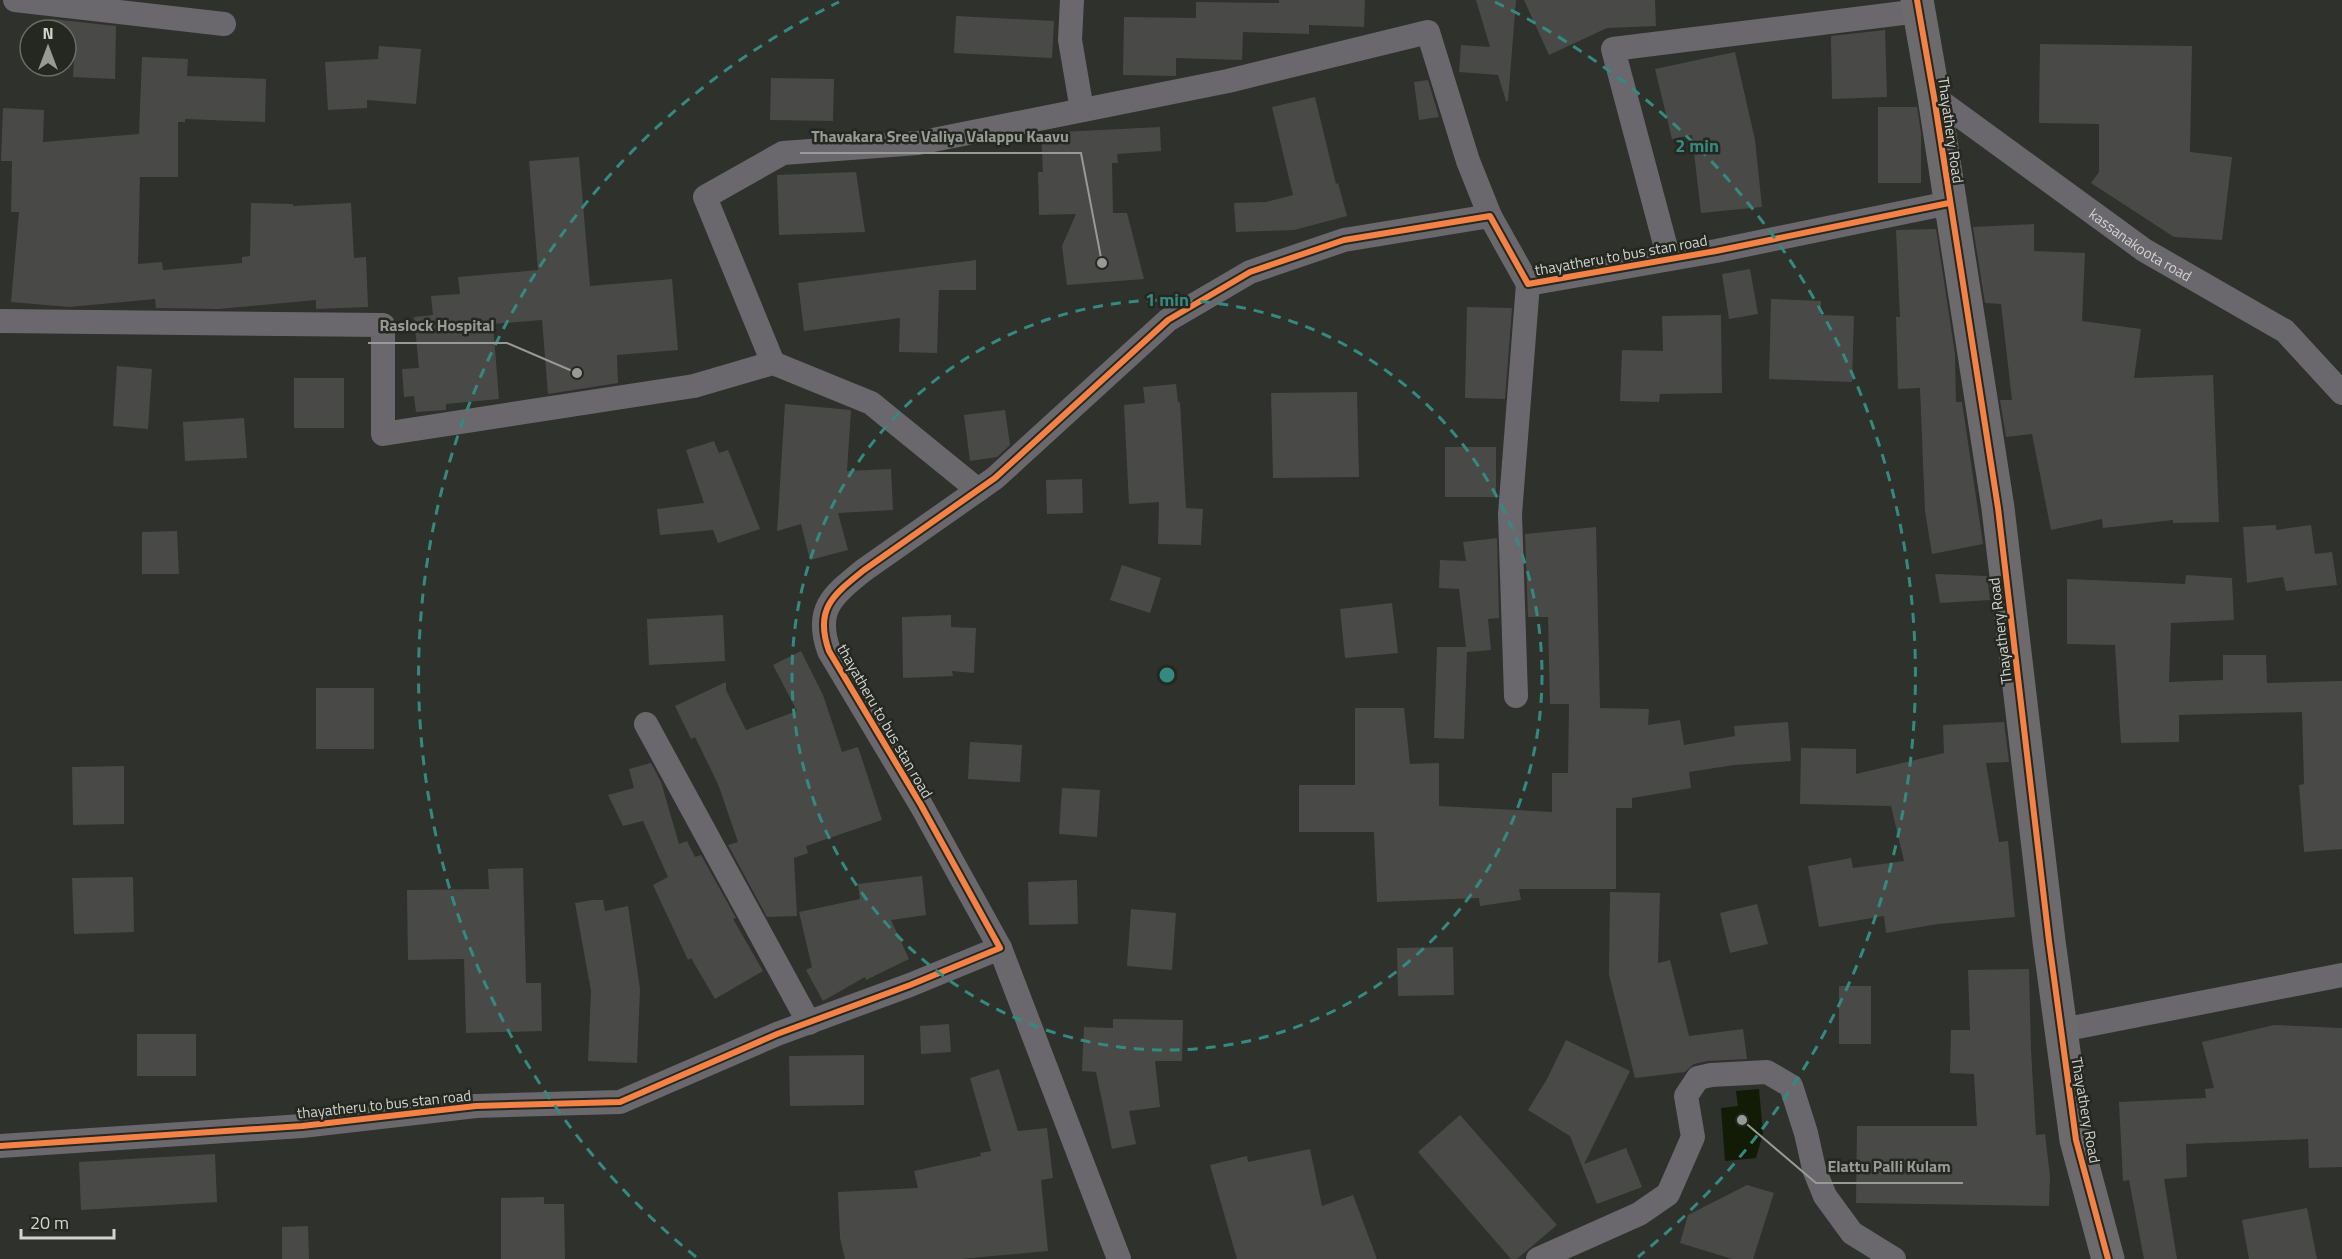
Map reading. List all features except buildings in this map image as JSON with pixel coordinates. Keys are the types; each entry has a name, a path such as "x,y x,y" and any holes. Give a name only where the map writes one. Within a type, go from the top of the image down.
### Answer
{"street":[{"path":"15,0 224,24"},
{"path":"1072,0 1070,40 1082,110"},
{"path":"1669,259 1613,49 1918,5"},
{"name":"Thayathery Road","path":"1918,5 1998,508 2076,1140 2108,1259"},
{"path":"773,363 705,197 783,153 918,143 1228,81 1428,33 1468,161 1490,216"},
{"name":"kassanakoota road","path":"1934,97 2144,250 2285,331 2342,393"},
{"name":"thayatheru to bus stan road","path":"0,1146 302,1126 476,1106 620,1102 809,1023 1000,948 921,806 829,651 823,633 826,608 844,586 864,570 994,478 1168,320 1250,272 1344,240 1490,216 1528,284 1669,259 1949,203"},
{"path":"1516,696 1510,514 1528,284"},
{"path":"0,321 383,325 383,434 693,386 773,363 871,403 978,490"},
{"path":"646,724 809,1023"},
{"path":"1000,948 1119,1259"},
{"path":"2061,1030 2342,975"},
{"path":"1538,1259 1639,1214 1668,1194 1693,1137 1686,1096 1698,1078 1711,1075 1767,1072 1791,1086 1806,1133 1814,1169 1825,1196 1852,1233 1894,1259"}],"shaded area":[{"path":"1759,1089 1763,1133 1756,1158 1725,1161 1721,1108 1738,1106 1736,1091"}],"cycle path":[{"path":"1917,0 1998,508 2049,941 2076,1140 2108,1259"},
{"path":"0,1146 302,1126 476,1106 620,1102 777,1034 910,985 1000,948 921,805 829,651 825,636 825,614 829,604 843,587 995,478 1168,320 1250,272 1344,240 1490,216 1528,284 1716,251 1949,203"}],"place":[{"name":"Thavakara Sree Valiya Valappu Kaavu","path":"1102,263"},
{"name":"Raslock Hospital","path":"577,373"},
{"name":"Elattu Palli Kulam","path":"1742,1120"}]}
